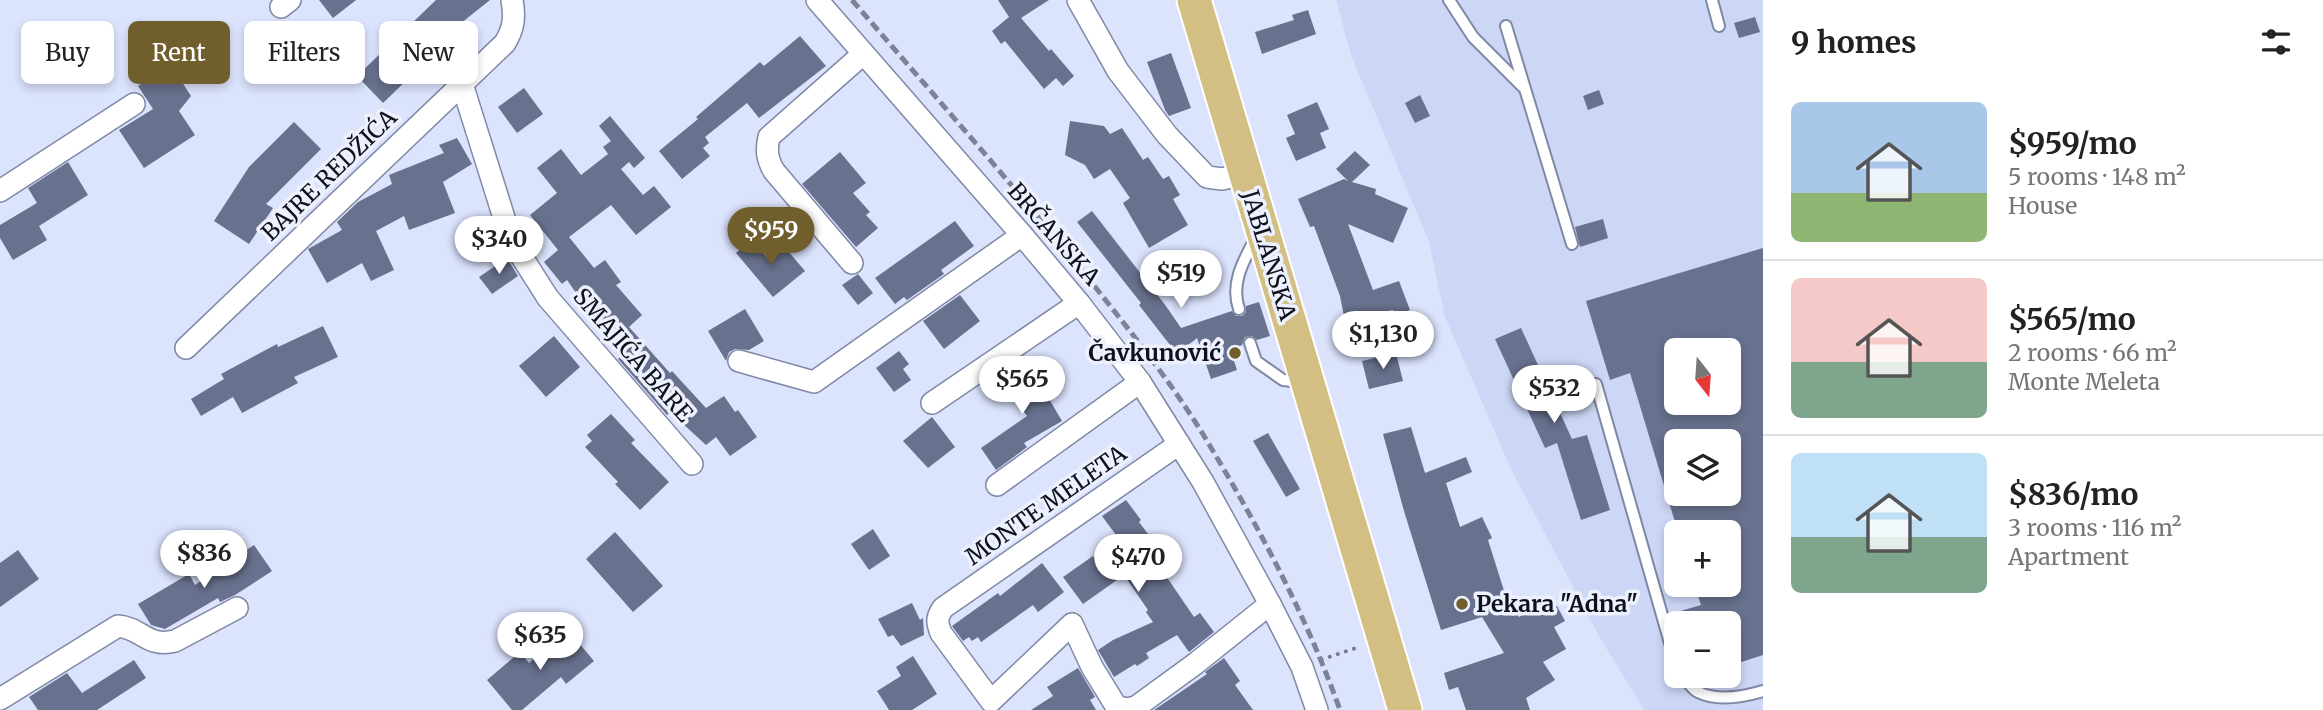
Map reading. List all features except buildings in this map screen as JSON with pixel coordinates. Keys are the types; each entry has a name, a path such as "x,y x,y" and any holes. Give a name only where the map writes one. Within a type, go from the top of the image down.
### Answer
{"main road":[{"name":"JABLANSKA","path":"1194,0 1405,710"}],"street":[{"name":"BAJRE REDŽIĆA","path":"478,69 509,37 515,17 512,0"},
{"name":"BRČANSKA","path":"817,0 1022,235 1140,382 1203,482 1270,604 1302,667 1317,710"},
{"path":"1078,0 1118,71 1167,135 1199,169 1207,177 1222,179 1244,174"},
{"path":"852,263 774,171 766,148 769,137 863,54"},
{"name":"BAJRE REDŽIĆA","path":"186,348 462,84"},
{"name":"SMAJIĆA BARE","path":"462,84 511,240 548,298 692,464"},
{"path":"0,191 134,104"},
{"path":"739,361 814,382 1022,235"},
{"path":"932,403 1079,303"},
{"path":"997,485 1140,382"},
{"name":"MONTE MELETA","path":"1179,444 943,608 938,615 937,624 941,634 991,701 1072,624 1092,667 1116,706 1126,709 1136,706 1195,664 1270,604"},
{"path":"0,699 118,626 131,629 148,641 166,643 175,641 237,608"}],"lane":[{"path":"1449,0 1473,37 1525,89"},
{"path":"1712,0 1719,26"},
{"path":"1506,26 1572,244"},
{"path":"1239,309 1234,295 1240,266 1261,228"},
{"path":"1250,343 1256,361 1283,380 1307,383"},
{"path":"1596,384 1664,622"},
{"path":"1693,688 1713,697 1743,697 1763,691"}],"path":[{"path":"1302,667 1383,638"}],"shaded area":[{"path":"1336,0 1763,0 1763,710 1644,710 1599,636 1512,471 1445,317 1429,242 1351,55"}],"railway":[{"path":"852,0 1059,243 1175,392 1201,431 1278,567 1340,710"}],"place":[{"name":"Čavkunović","path":"1235,353"},
{"name":"Pekara \"Adna\"","path":"1462,604"}]}
